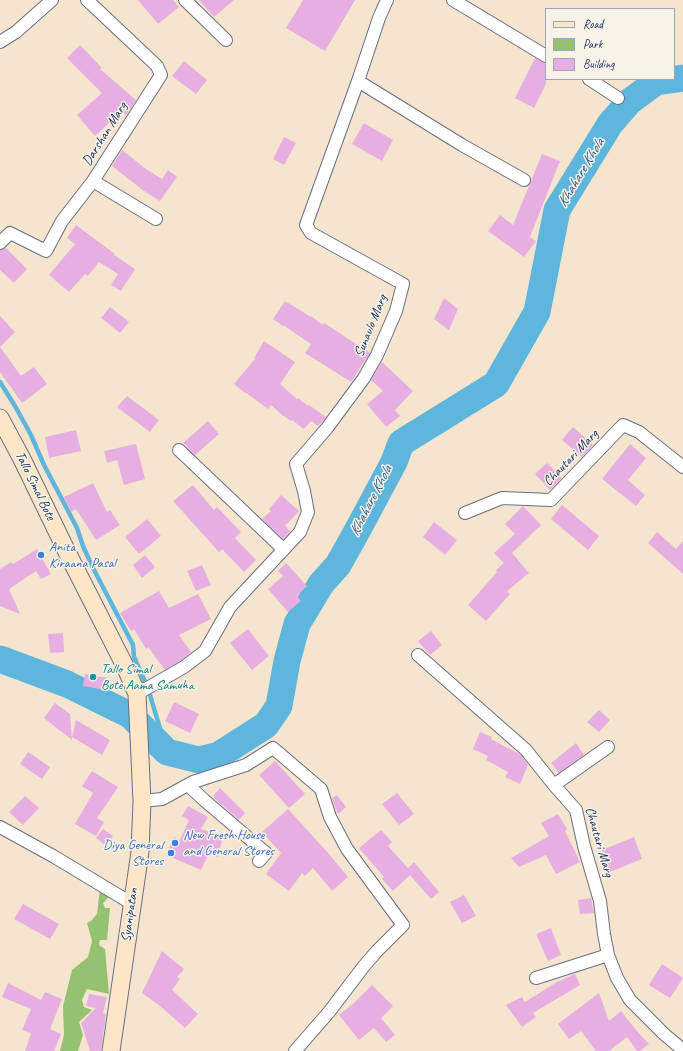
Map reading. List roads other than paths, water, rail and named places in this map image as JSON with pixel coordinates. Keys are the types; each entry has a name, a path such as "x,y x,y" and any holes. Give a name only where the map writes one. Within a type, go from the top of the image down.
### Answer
{"main road":[{"name":"Tallo Simal Bote","path":"0,418 125,666 137,702 142,778"},
{"name":"Syanipatan","path":"111,1051 140,852 142,778"}],"street":[{"path":"0,42 16,32 52,0"},
{"name":"Darshan Marg","path":"0,243 10,233 46,251 62,221 93,181 161,75 157,66 87,0"},
{"path":"184,0 226,40"},
{"name":"Sunaulo Marg","path":"137,702 205,652 230,607 300,532 308,512 304,491 296,464 327,428 364,378 377,355 396,311 403,284 311,233 306,225 379,18 387,0"},
{"path":"453,0 545,55"},
{"path":"591,80 618,98"},
{"path":"358,81 462,145 524,180"},
{"path":"93,181 156,219"},
{"name":"Chautari Marg","path":"465,514 502,498 551,500 623,425 639,432 683,467"},
{"path":"179,450 283,549"},
{"name":"Chautari Marg","path":"418,655 526,750 576,810 584,846 600,901 608,955 622,988 630,1000 664,1034 683,1050"},
{"path":"554,785 608,747"},
{"path":"142,801 162,799 188,785 246,765 273,748 321,789 330,817 347,849 403,925 368,961 330,1012 295,1051"},
{"path":"188,785 266,853 259,861"},
{"path":"0,827 132,903"},
{"path":"536,978 608,955"}],"waterway":[{"name":"Khahare Khola","path":"675,79 683,78"},
{"name":"Khahare Khola","path":"0,659 67,684 130,715 167,752 199,760 219,755 266,725 279,706 287,661 297,624 321,584 338,565 394,462 401,443 496,384 537,312 557,210 610,124 629,102 656,82 670,80"},
{"path":"0,382 31,435 44,465 77,528 92,566 133,645 134,657 146,684"},
{"path":"150,695 167,752"}],"place":[{"name":"Anita Kiraana Pasal","path":"41,555"},
{"name":"Tallo Simal Bote Aama Samuha","path":"93,677"},
{"name":"New Fresh House and General Stores","path":"175,843"},
{"name":"Diya General Stores","path":"171,853"}]}
